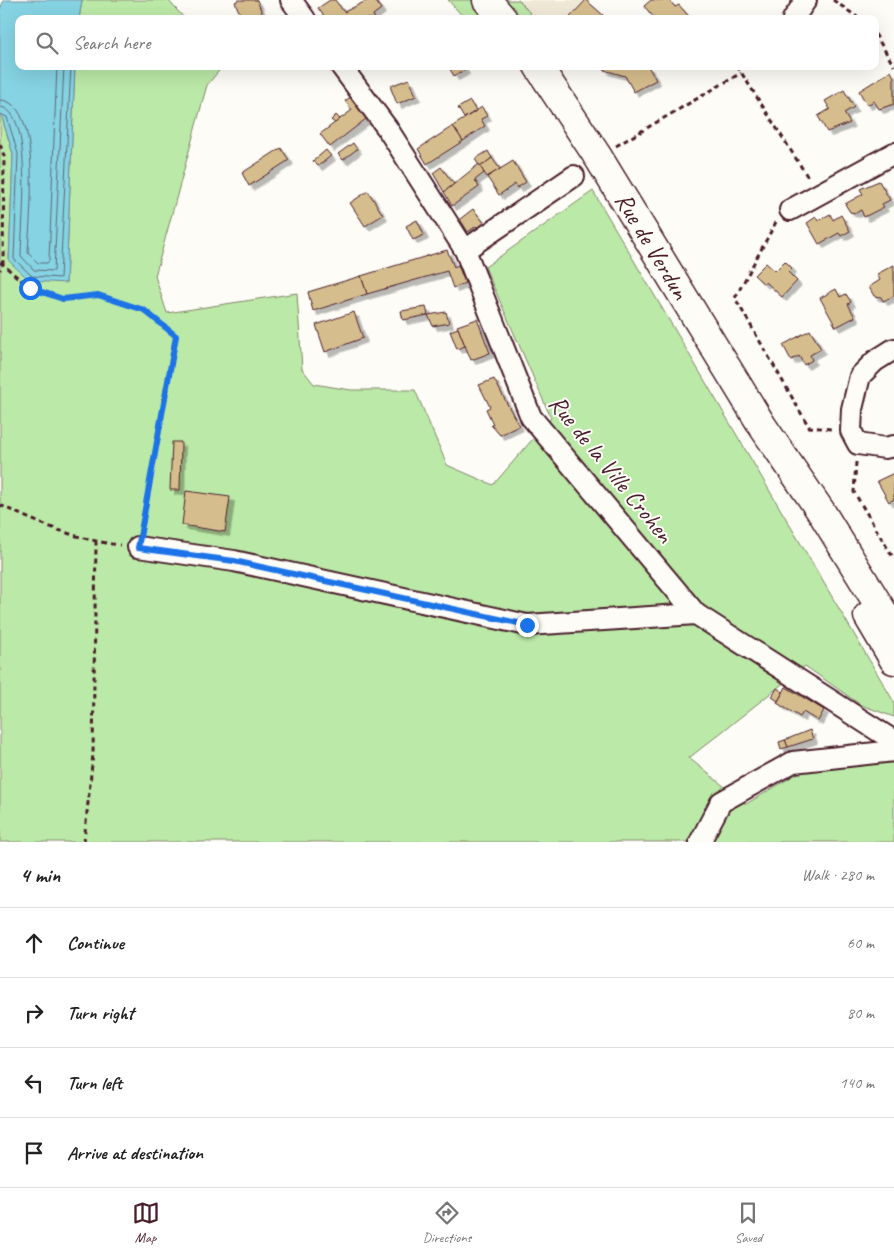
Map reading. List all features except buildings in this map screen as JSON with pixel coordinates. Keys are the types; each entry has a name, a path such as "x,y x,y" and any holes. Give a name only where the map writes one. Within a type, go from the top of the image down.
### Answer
{"main road":[{"path":"487,0 500,15"},
{"name":"Rue de Verdun","path":"541,70 598,157 762,428 813,526 894,660"},
{"name":"Rue de Verdun","path":"762,428 822,513 894,630"}],"street":[{"path":"291,0 302,15"},
{"path":"796,15 806,0"},
{"name":"Rue de la Ville Crohen","path":"344,70 387,128 465,250 531,417 696,614 894,741"},
{"path":"790,210 894,153"},
{"path":"465,250 574,176"},
{"path":"894,348 875,361 860,376 852,409 855,438 885,448 894,446"},
{"path":"138,548 234,561 527,625 696,614"},
{"path":"700,842 721,802 793,762 894,751"}],"path":[{"path":"833,0 854,15"},
{"path":"879,41 894,66"},
{"path":"739,70 819,194"},
{"path":"598,157 741,73"},
{"path":"0,144 4,156 0,270"},
{"path":"790,210 775,222 735,298 809,426 855,438 854,492 894,559"},
{"path":"0,505 37,522 96,542 138,548 176,336 144,310 98,295 63,299 30,288 1,263"},
{"path":"84,842 93,754 96,542"}],"shaded area":[{"path":"519,0 587,0 571,15 532,15"}],"green space":[{"path":"82,0 168,0 181,15 80,15"},
{"path":"448,0 519,0 532,15 461,15"},
{"path":"75,70 220,70 207,85 155,276 167,313 297,293 302,369 314,384 351,390 415,390 447,465 493,485 551,418 485,267 593,191 894,702 894,717 861,705 805,666 689,758 746,804 805,769 894,759 894,842 0,842 0,111 13,154 9,261 66,283"}],"water":[{"path":"4,0 82,0 80,15 15,15 15,70 75,70 66,283 30,281 9,261 13,154 0,111 0,9"}],"route":[{"path":"30,288 63,299 98,295 144,310 176,336 138,548 234,561 527,625"}]}
